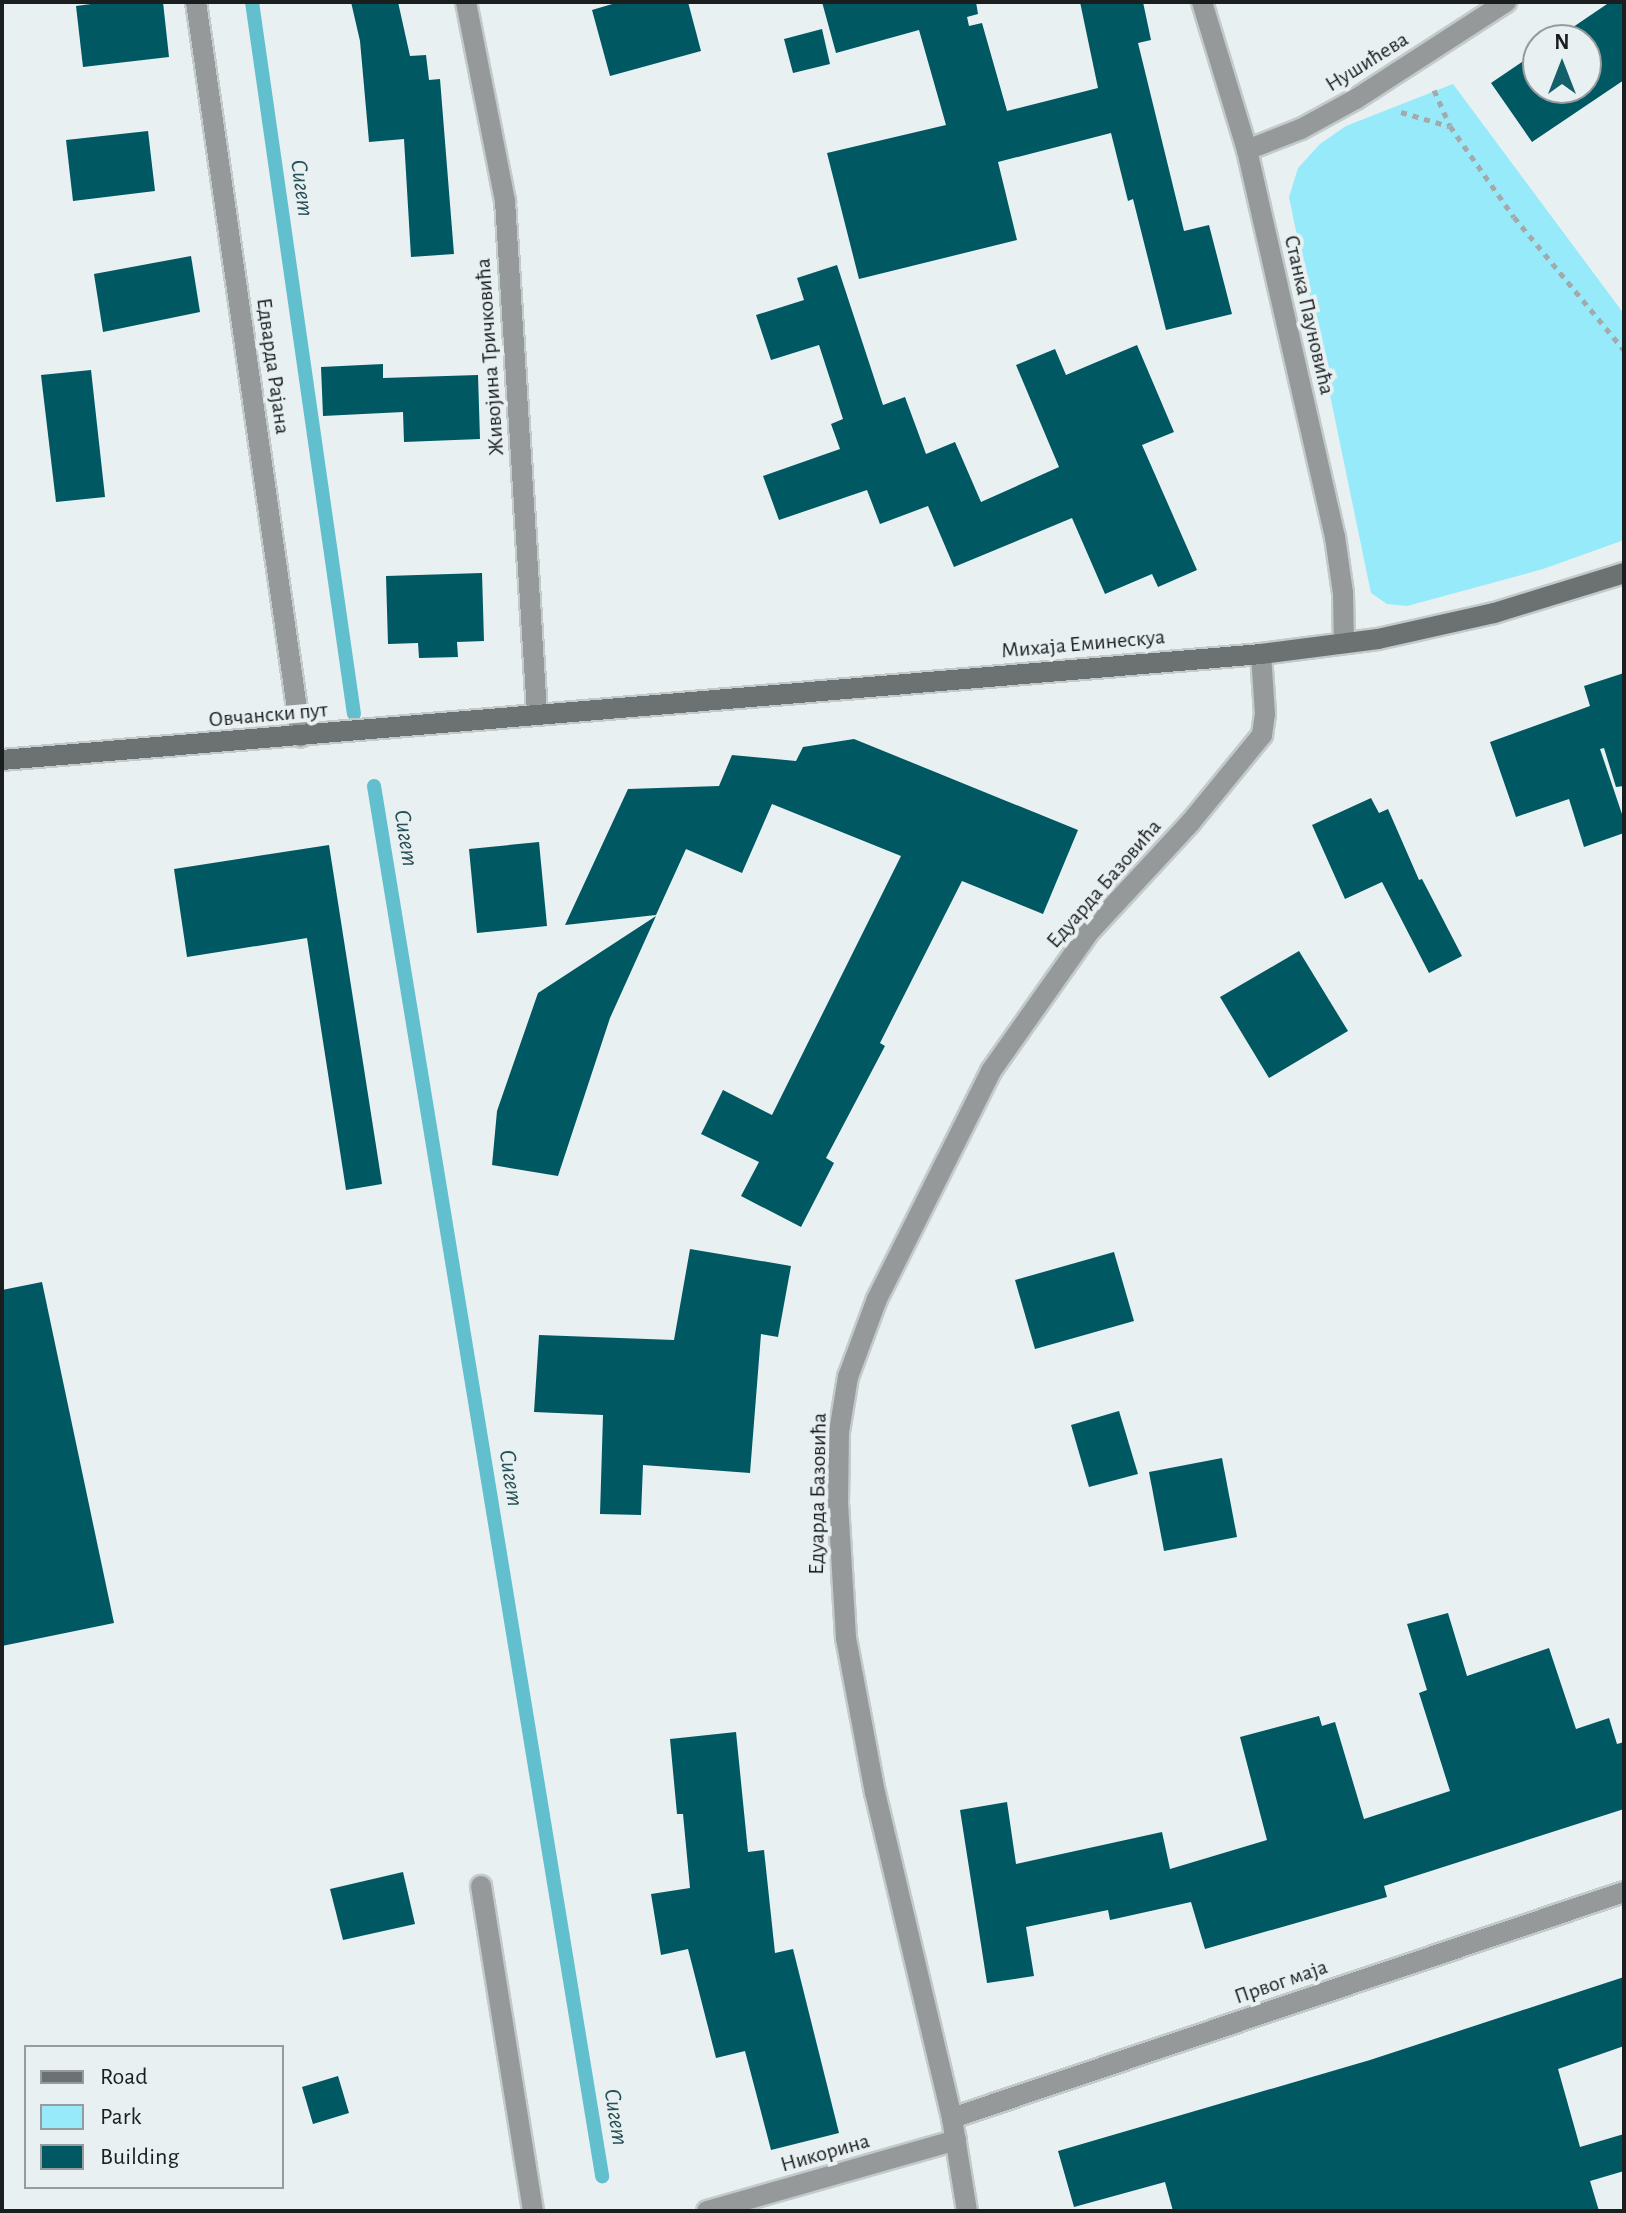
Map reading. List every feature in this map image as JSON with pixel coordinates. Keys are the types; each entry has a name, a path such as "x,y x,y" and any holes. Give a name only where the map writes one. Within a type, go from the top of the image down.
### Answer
{"street":[{"name":"Едварда Рајана","path":"196,2 301,737"},
{"name":"Живојина Тричковића","path":"466,2 505,201 537,713"},
{"name":"Станка Пауновића","path":"1202,2 1247,150 1335,537 1343,593 1344,643"},
{"name":"Нушићева","path":"1247,150 1315,121 1506,2"},
{"name":"Михаја Еминескуа","path":"537,713 1261,654 1344,643 1494,613 1624,573"},
{"name":"Едуарда Базовића","path":"967,2211 952,2118 875,1793 846,1638 838,1502 839,1432 848,1377 877,1299 991,1071 1089,932 1246,760 1262,735 1265,714 1261,654"},
{"name":"Овчански пут","path":"2,760 301,737 537,713"},
{"path":"481,1886 533,2211"},
{"name":"Првог маја","path":"952,2118 1624,1892"},
{"name":"Никорина","path":"707,2211 956,2140"}],"path":[{"path":"1420,58 1459,139 1514,217 1624,350"}],"green space":[{"path":"1453,84 1624,314 1624,540 1543,569 1407,606 1387,604 1371,593 1289,197 1298,168 1320,144 1346,126"}],"building":[{"path":"106,2 163,2 169,57 83,67 76,6"},
{"path":"351,2 398,2 410,56 426,55 429,80 440,79 454,254 411,257 404,139 369,142 360,41"},
{"path":"619,2 688,2 701,51 610,76 592,10"},
{"path":"822,2 976,2 978,14 967,17 969,26 982,23 1007,111 1098,88 1080,2 1143,2 1151,40 1138,43 1184,231 1209,225 1232,314 1166,330 1133,199 1128,201 1111,133 998,162 1017,240 859,279 827,153 946,125 919,30 836,53"},
{"path":"1610,2 1624,2 1624,80 1602,95 1602,24 1578,24"},
{"path":"822,29 830,64 793,73 784,39"},
{"path":"1522,62 1522,104 1588,104 1532,142 1491,83"},
{"path":"148,131 155,191 73,201 66,140"},
{"path":"191,256 200,312 103,332 94,274"},
{"path":"837,265 883,405 905,397 926,454 955,442 981,502 1059,467 1016,365 1055,349 1066,375 1137,345 1174,432 1142,445 1197,570 1158,587 1152,574 1105,594 1072,518 954,567 928,506 880,524 867,490 779,520 763,476 840,449 831,424 843,419 819,345 771,360 756,315 804,300 797,278"},
{"path":"383,364 383,378 478,375 480,439 404,442 403,412 323,416 321,367"},
{"path":"91,370 105,497 56,502 41,375"},
{"path":"482,573 484,641 457,642 458,657 419,658 418,643 388,644 386,576"},
{"path":"1624,673 1624,786 1616,787 1604,748 1600,749 1624,820 1624,833 1584,847 1569,799 1516,817 1490,742 1590,706 1584,686"},
{"path":"854,739 1078,830 1043,914 962,881 880,1043 885,1046 826,1158 834,1163 801,1227 741,1196 759,1162 701,1134 723,1090 772,1115 901,856 772,804 742,873 686,849 656,915 565,925 628,789 719,786 732,755 796,761 803,747"},
{"path":"1371,798 1379,813 1388,809 1419,880 1422,879 1462,956 1429,973 1382,882 1345,899 1312,825"},
{"path":"539,842 547,926 477,933 469,849"},
{"path":"329,845 382,1184 346,1190 307,938 187,957 174,869"},
{"path":"656,916 610,1018 558,1176 492,1165 497,1111 538,993"},
{"path":"1299,951 1348,1031 1269,1078 1220,997"},
{"path":"690,1249 791,1266 778,1337 761,1334 750,1473 643,1465 641,1515 600,1514 603,1415 534,1412 539,1335 674,1340"},
{"path":"1114,1252 1134,1321 1035,1349 1015,1280"},
{"path":"42,1282 114,1623 2,1646 2,1290"},
{"path":"1119,1411 1138,1474 1089,1487 1071,1425"},
{"path":"1222,1458 1237,1537 1164,1551 1149,1472"},
{"path":"1448,1613 1467,1676 1549,1648 1576,1729 1609,1718 1617,1744 1624,1742 1624,1809 1384,1886 1387,1897 1205,1949 1191,1902 1110,1920 1108,1910 1026,1927 1034,1976 987,1983 960,1810 1007,1802 1016,1864 1162,1832 1170,1869 1267,1840 1240,1737 1319,1716 1322,1726 1335,1722 1364,1819 1450,1791 1419,1693 1427,1690 1407,1624"},
{"path":"736,1732 748,1852 764,1850 775,1953 793,1949 839,2133 771,2150 745,2051 716,2058 688,1949 661,1955 651,1894 690,1888 683,1814 677,1814 670,1739"},
{"path":"403,1872 415,1924 343,1940 330,1889"},
{"path":"1624,1977 1624,2046 1558,2069 1580,2147 1624,2134 1624,2171 1590,2181 1599,2211 1173,2211 1165,2182 1074,2207 1058,2151 1370,2060"},
{"path":"338,2076 349,2113 313,2124 302,2087"}],"waterway":[{"name":"Сигет","path":"252,2 354,714"},
{"name":"Сигет","path":"374,786 602,2176"}]}
